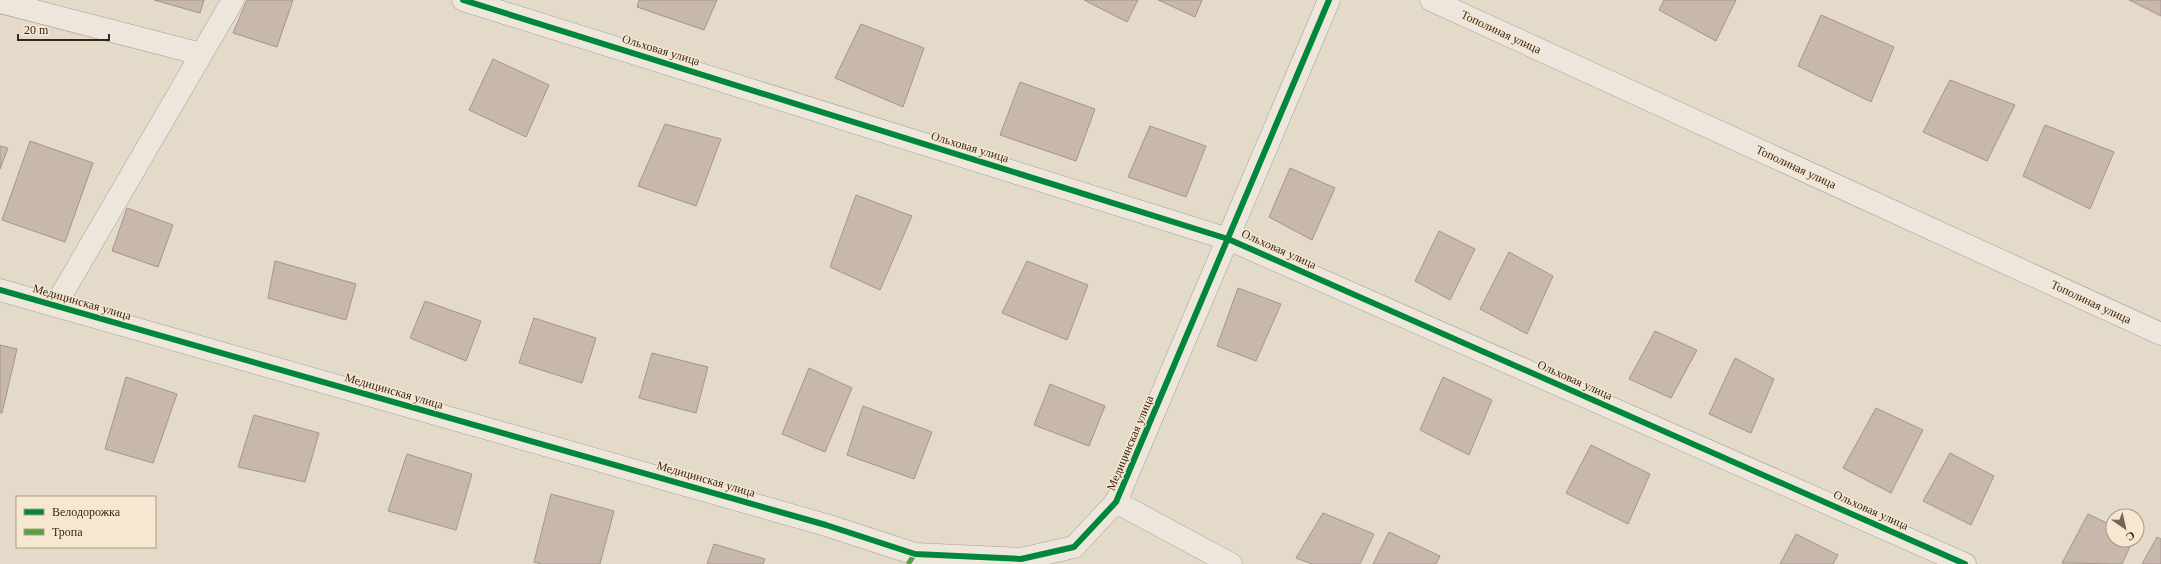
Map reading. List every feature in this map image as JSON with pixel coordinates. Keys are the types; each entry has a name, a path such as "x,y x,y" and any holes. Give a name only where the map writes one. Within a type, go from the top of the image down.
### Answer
{"street":[{"path":"55,306 233,0"},
{"name":"Ольховая улица","path":"463,0 1228,239 1965,564"},
{"name":"Медицинская улица","path":"0,290 818,523 915,554 1021,559 1071,555 1116,502 1329,0"},
{"name":"Тополиная улица","path":"1431,0 2161,334"},
{"path":"0,2 201,54"},
{"name":"Медицинская улица","path":"1116,502 1231,564"}],"building":[{"path":"154,0 204,0 200,13"},
{"path":"247,0 293,0 277,47 233,33"},
{"path":"639,0 717,0 704,30 637,7"},
{"path":"1084,0 1138,0 1127,22"},
{"path":"1158,0 1202,0 1195,17"},
{"path":"1664,0 1736,0 1716,41 1659,10"},
{"path":"2129,0 2161,0 2161,16"},
{"path":"1821,15 1894,47 1871,102 1798,66"},
{"path":"861,24 924,48 903,107 835,78"},
{"path":"493,59 549,85 526,137 469,110"},
{"path":"1950,80 2015,105 1987,161 1923,132"},
{"path":"1020,82 1095,109 1076,161 1000,135"},
{"path":"665,124 721,139 696,206 638,186"},
{"path":"2045,125 2114,152 2090,209 2023,176"},
{"path":"1150,126 1206,146 1186,197 1128,177"},
{"path":"30,141 93,163 65,242 2,220"},
{"path":"0,146 8,148 0,169"},
{"path":"1290,168 1335,188 1312,240 1269,217"},
{"path":"856,195 912,216 880,290 830,267"},
{"path":"127,208 173,225 158,267 112,251"},
{"path":"1439,231 1475,249 1450,300 1415,281"},
{"path":"1509,252 1553,276 1527,334 1480,309"},
{"path":"275,261 356,284 346,320 268,298"},
{"path":"1027,261 1088,285 1067,340 1002,313"},
{"path":"1238,288 1281,304 1256,361 1217,346"},
{"path":"425,301 481,321 466,361 410,338"},
{"path":"534,318 596,338 582,383 519,363"},
{"path":"1655,331 1697,350 1671,398 1629,379"},
{"path":"0,345 17,349 2,413 0,413"},
{"path":"652,353 708,367 696,413 639,398"},
{"path":"1735,358 1774,379 1751,433 1709,414"},
{"path":"809,368 852,388 825,452 782,434"},
{"path":"126,377 177,394 153,463 105,449"},
{"path":"1443,377 1492,400 1469,455 1420,430"},
{"path":"1050,384 1105,406 1089,446 1034,425"},
{"path":"863,406 932,432 914,479 847,455"},
{"path":"1876,408 1923,430 1891,493 1843,468"},
{"path":"254,415 319,433 305,482 238,467"},
{"path":"1591,445 1650,474 1628,524 1566,493"},
{"path":"1950,453 1994,476 1971,525 1923,501"},
{"path":"407,454 472,474 456,530 388,511"},
{"path":"551,494 614,511 600,564 541,564 534,562"},
{"path":"1323,513 1374,534 1360,564 1312,564 1296,558"},
{"path":"2088,514 2105,522 2105,548 2129,548 2122,564 2062,563"},
{"path":"1389,532 1440,556 1436,564 1373,564"},
{"path":"1796,534 1838,555 1833,564 1780,564"},
{"path":"2157,537 2161,539 2161,564 2142,564"},
{"path":"714,544 765,559 763,564 707,564"}],"marked path":[{"path":"908,564 915,554"}],"cycle path":[{"path":"463,0 1228,239 1965,564"},
{"path":"0,290 826,525 915,554 1021,559 1074,547 1116,502 1329,0"}]}
